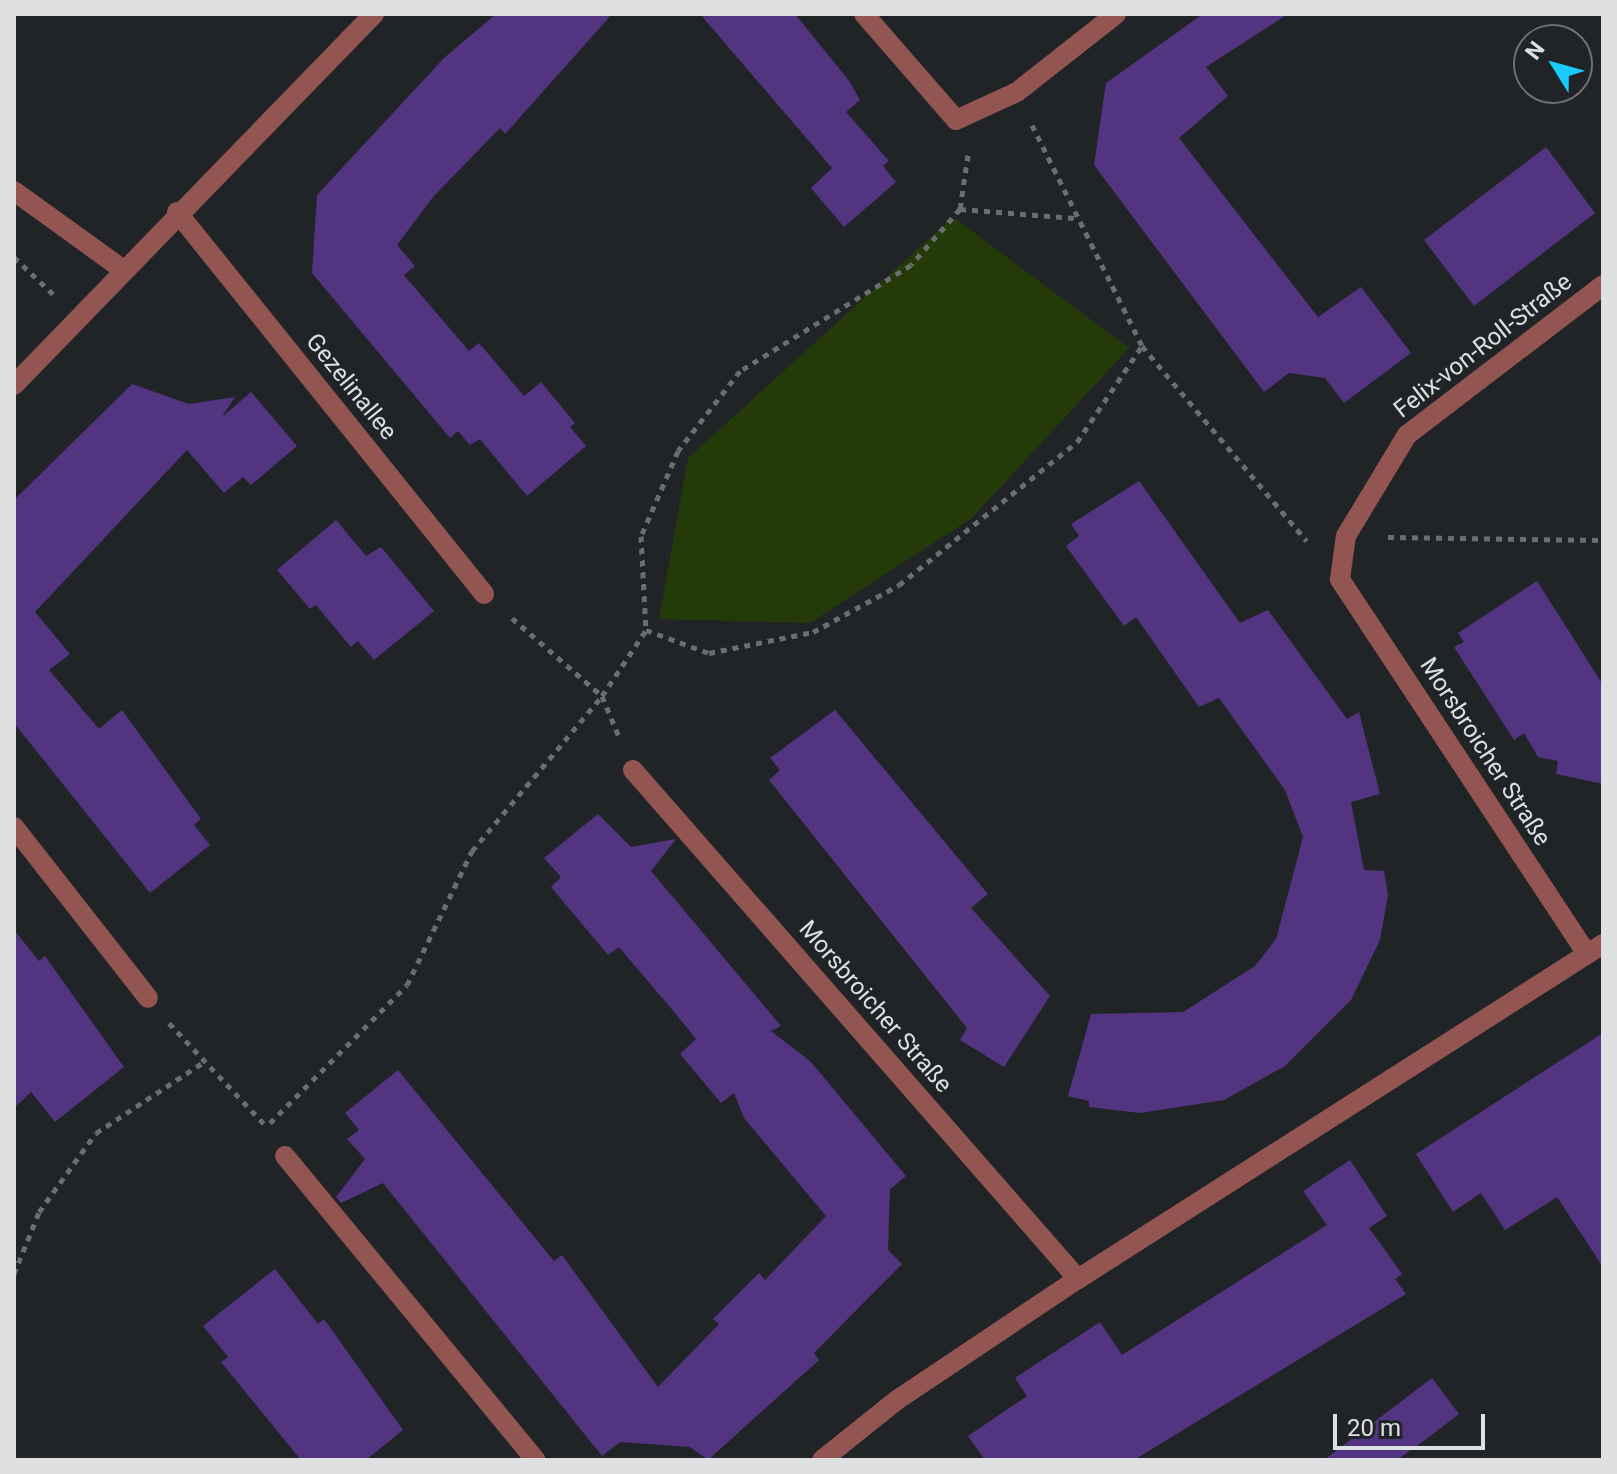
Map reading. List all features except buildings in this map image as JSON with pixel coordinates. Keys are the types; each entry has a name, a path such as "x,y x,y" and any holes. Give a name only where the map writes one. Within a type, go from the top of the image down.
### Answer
{"street":[{"path":"14,385 177,212 374,14"},
{"path":"864,14 956,120 1017,92 1116,14"},
{"path":"14,191 122,269"},
{"name":"Gezelinallee","path":"177,212 484,594"},
{"name":"Felix-von-Roll-Straße","path":"1340,579 1346,536 1407,435 1603,285"},
{"name":"Morsbroicher Straße","path":"822,1460 884,1409 1078,1279 1595,949 1340,579"},
{"name":"Morsbroicher Straße","path":"633,770 1078,1279"},
{"path":"14,827 148,998"},
{"path":"285,1156 536,1460"}],"path":[{"path":"1017,92 1076,219 1142,346 1340,579"},
{"path":"266,1126 407,985 472,851 602,696 646,630 641,536 678,451 740,371 911,265 960,209 970,143"},
{"path":"960,209 1076,219"},
{"path":"14,257 77,317"},
{"path":"646,630 709,653 813,632 899,585 1077,442 1142,346"},
{"path":"1346,536 1603,540"},
{"path":"484,594 602,696 633,770"},
{"path":"148,998 202,1063 266,1126 285,1156"},
{"path":"14,1274 39,1212 96,1133 202,1063"}],"green space":[{"path":"953,217 1129,348 972,518 810,623 659,619 688,458"}]}
